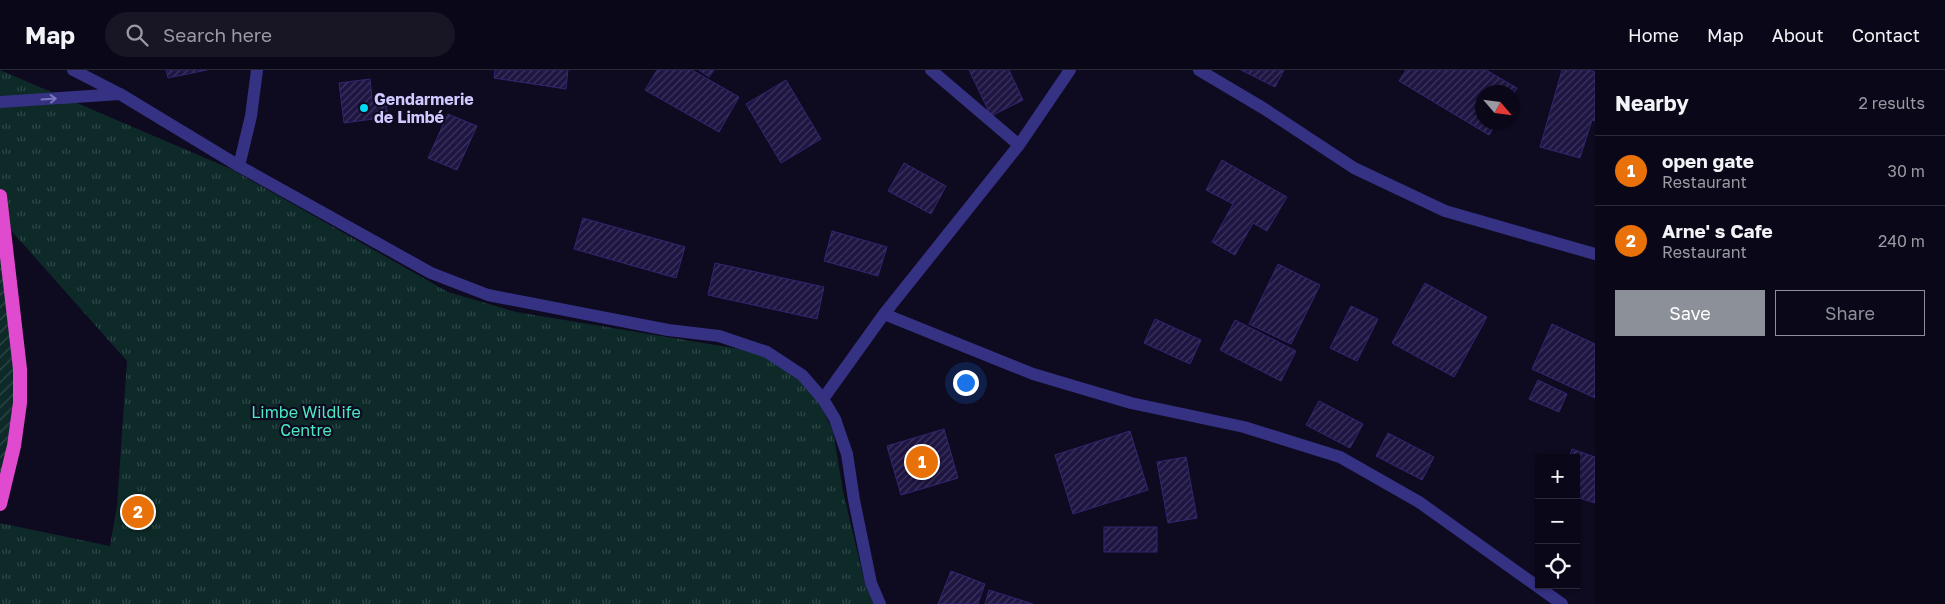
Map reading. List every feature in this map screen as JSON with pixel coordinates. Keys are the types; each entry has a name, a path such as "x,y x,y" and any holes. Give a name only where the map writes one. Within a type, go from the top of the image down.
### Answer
{"highway":[{"path":"0,196 20,377 20,403 14,446 0,504"}],"street":[{"path":"73,70 120,94 239,166 431,273 488,295 668,330 719,336 767,352 802,375 823,399 836,419 847,454 854,500 871,583 880,604"},
{"path":"239,166 252,116 257,70"},
{"path":"932,70 1018,145"},
{"path":"823,399 884,314 1018,145 1070,70"},
{"path":"1199,70 1263,108 1354,168 1445,211 1595,254"},
{"path":"0,102 120,94"},
{"path":"884,314 1033,374 1131,403 1244,427 1340,457 1419,502 1562,604"}],"green space":[{"name":"Limbe Wildlife Centre","path":"0,70 231,169 448,292 516,312 764,353 800,377 818,400 833,431 843,491 865,584 873,604 0,604 0,523 110,546 117,506 127,361 0,218"},
{"path":"0,243 19,404 0,500"}],"building":[{"path":"166,70 207,70 168,78"},
{"path":"495,70 568,70 566,89 494,78"},
{"path":"657,70 692,70 739,97 719,132 645,90"},
{"path":"699,70 714,70 709,77"},
{"path":"969,70 1009,70 1023,100 991,116"},
{"path":"1241,70 1284,70 1275,87"},
{"path":"1406,70 1486,70 1512,85 1475,85 1475,127 1399,81"},
{"path":"1562,70 1589,70 1595,72 1595,121 1592,120 1580,158 1540,147"},
{"name":"Gendarmerie de Limbé","path":"370,79 372,99 385,97 388,117 344,123 339,83"},
{"path":"786,80 821,139 781,163 746,104"},
{"path":"448,114 477,126 457,170 428,158"},
{"path":"1481,130 1492,130 1489,135"},
{"path":"1222,160 1287,197 1267,231 1253,223 1235,255 1212,242 1233,204 1206,190"},
{"path":"904,163 946,186 931,214 888,191"},
{"path":"583,218 685,247 676,278 574,249"},
{"path":"832,231 887,247 878,276 824,261"},
{"path":"715,263 824,287 817,319 708,295"},
{"path":"1278,264 1320,285 1291,344 1249,324"},
{"path":"1425,283 1487,317 1454,377 1392,343"},
{"path":"1351,306 1378,319 1357,361 1330,348"},
{"path":"1155,319 1201,340 1190,364 1144,343"},
{"path":"1235,320 1296,351 1281,381 1220,350"},
{"path":"1552,324 1595,344 1595,398 1532,369"},
{"path":"1538,380 1567,394 1559,412 1529,399"},
{"path":"1319,401 1363,424 1350,448 1306,425"},
{"path":"944,429 958,478 901,495 887,446"},
{"path":"1130,431 1148,490 1073,514 1055,455"},
{"path":"1388,433 1434,457 1422,480 1376,456"},
{"path":"1572,449 1595,457 1595,503 1580,498 1580,454 1570,454"},
{"path":"1186,457 1197,518 1168,523 1157,462"},
{"path":"1104,527 1157,527 1157,552 1104,552"},
{"path":"951,571 985,584 978,604 938,604"},
{"path":"989,590 1033,604 985,604"}],"place":[{"name":"Gendarmerie de Limbé","path":"364,108"},
{"name":"open gate","path":"922,462"},
{"name":"Arne' s Cafe","path":"138,512"}]}
